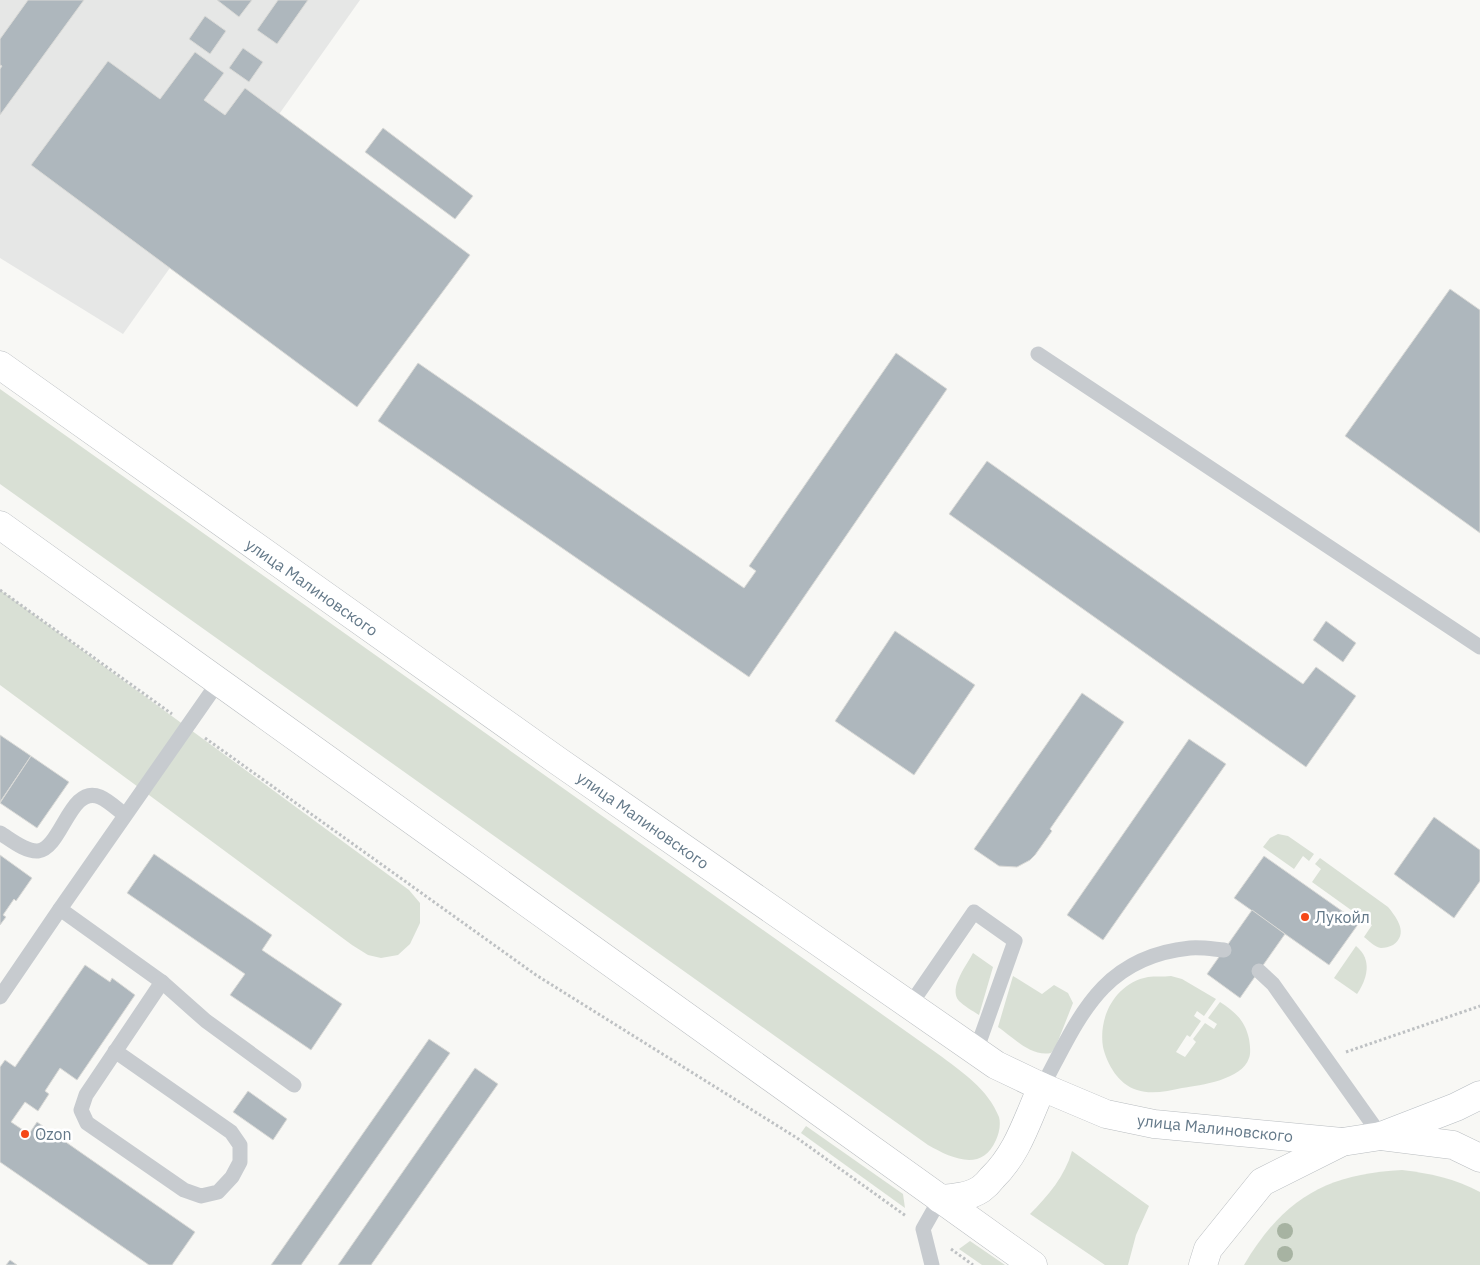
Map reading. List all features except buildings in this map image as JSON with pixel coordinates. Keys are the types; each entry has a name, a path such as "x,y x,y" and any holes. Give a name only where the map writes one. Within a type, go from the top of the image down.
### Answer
{"main road":[{"name":"улица Малиновского","path":"0,364 558,761 996,1065 1106,1114 1154,1124 1342,1142"},
{"path":"0,525 1033,1265"},
{"path":"940,1199 962,1197 981,1189 997,1173 1012,1155 1042,1087"},
{"path":"1203,1265 1208,1249 1262,1182 1342,1142 1381,1136 1456,1107 1480,1095"},
{"path":"1381,1136 1453,1145 1480,1158"}],"lane":[{"path":"1038,354 1480,647"},
{"path":"0,997 219,681"},
{"path":"0,833 23,847 37,851 47,847 79,800 89,796 100,797 125,815"},
{"path":"60,909 162,982 206,1021 294,1085"},
{"path":"910,1005 974,912 1015,941 976,1051"},
{"path":"1042,1087 1088,1005 1098,992 1116,975 1133,963 1160,954 1191,948 1224,950"},
{"path":"1259,971 1273,984 1381,1136"},
{"path":"115,1052 231,1132 240,1145 240,1162 232,1177 218,1192 202,1196 184,1190 87,1123 81,1110 86,1096 115,1052 162,982"},
{"path":"931,1264 924,1229 940,1199"}],"path":[{"path":"0,590 536,975 797,1138 973,1265"},
{"path":"1327,1059 1480,1006"}],"shaded area":[{"path":"0,0 360,0 123,334 0,258"},
{"path":"0,389 938,1054 973,1082 994,1107 1000,1123 999,1132 990,1150 983,1157 965,1160 946,1154 928,1145 0,484"},
{"path":"0,590 409,890 420,903 420,923 410,944 398,955 381,958 368,955 352,945 0,685"},
{"path":"1278,834 1288,836 1314,854 1309,861 1303,856 1294,869 1263,847 1270,838"},
{"path":"1320,858 1388,907 1400,926 1401,931 1398,941 1393,945 1381,948 1370,942 1364,937 1372,925 1312,882 1321,869 1315,864"},
{"path":"1356,946 1365,957 1367,970 1357,994 1334,978"},
{"path":"973,953 993,967 979,1015 961,1003 956,996 957,983"},
{"path":"1013,976 1042,994 1054,985 1068,993 1073,1003 1056,1046 1051,1053 1037,1052 1030,1049 998,1027"},
{"path":"1171,976 1182,979 1216,999 1204,1016 1197,1011 1194,1016 1201,1021 1190,1037 1187,1035 1176,1052 1185,1057 1196,1042 1193,1039 1205,1023 1214,1029 1217,1024 1208,1018 1220,1002 1235,1013 1245,1027 1249,1039 1250,1056 1238,1072 1220,1080 1165,1091 1137,1090 1124,1083 1114,1073 1107,1060 1103,1047 1103,1024 1112,1003 1127,986 1137,980 1148,977"},
{"path":"806,1126 903,1194 905,1208 801,1133"},
{"path":"1072,1151 1149,1206 1136,1235 1128,1265 1105,1265 1030,1214 1055,1185 1065,1169"},
{"path":"1402,1170 1442,1177 1480,1192 1480,1265 1244,1265 1274,1223 1309,1194 1329,1184 1351,1177"},
{"path":"970,1241 1005,1265 982,1265 959,1249"}],"place":[{"name":"Лукойл","path":"1305,917"},
{"name":"Ozon","path":"25,1134"}]}
